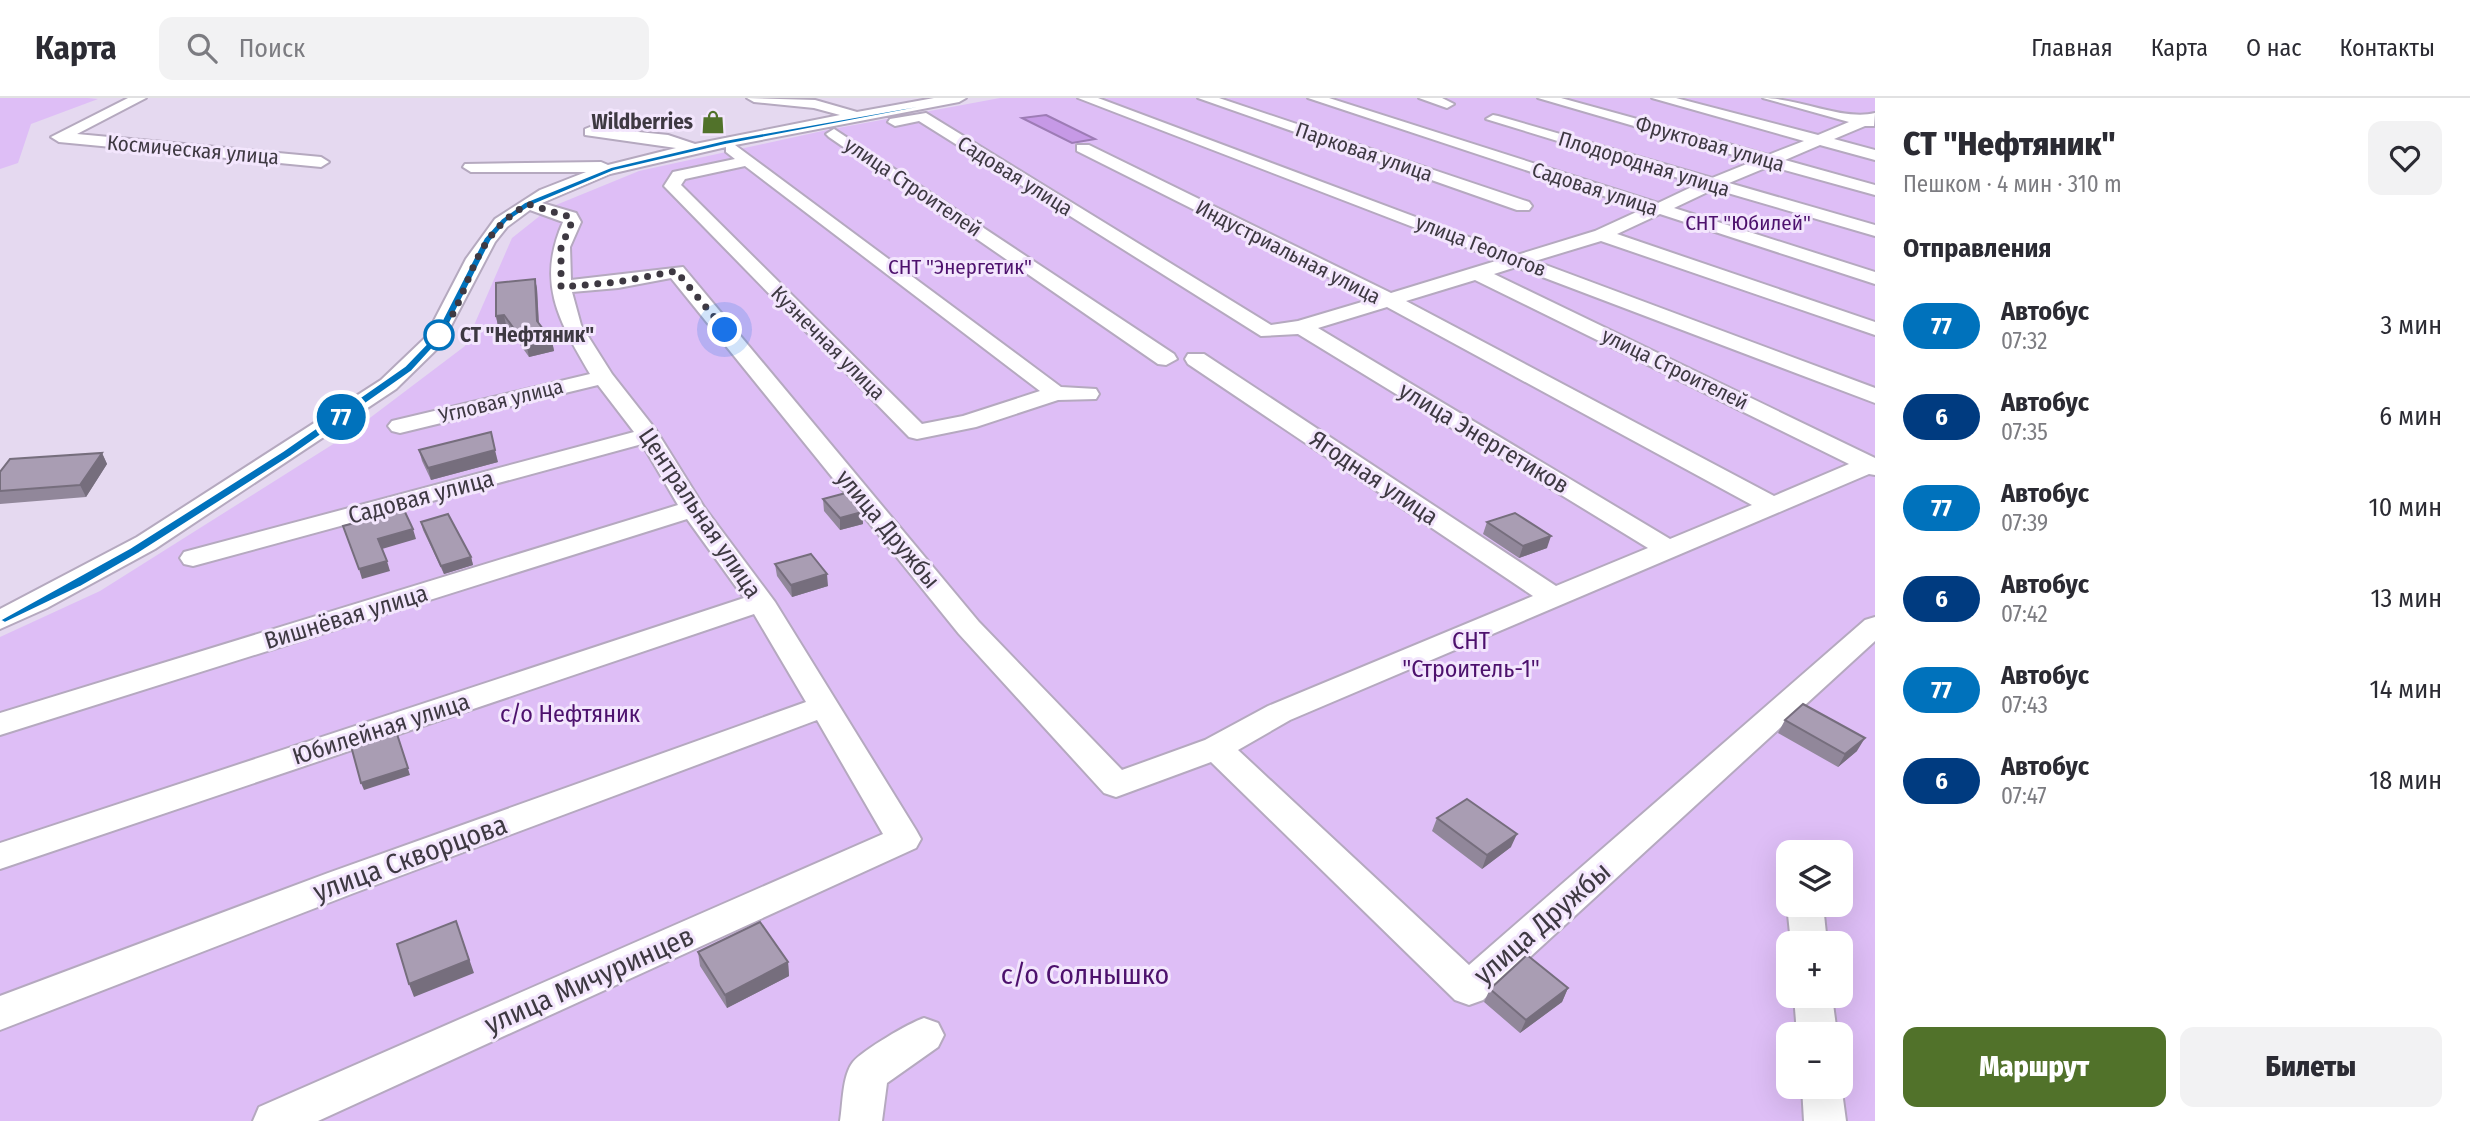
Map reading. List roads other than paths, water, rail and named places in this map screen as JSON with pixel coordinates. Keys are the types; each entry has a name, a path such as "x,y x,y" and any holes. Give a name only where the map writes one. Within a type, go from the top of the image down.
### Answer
{"street":[{"name":"Космическая улица","path":"139,98 59,137 321,162"},
{"path":"754,98 815,104 856,116"},
{"path":"590,132 668,140 696,149 737,153 856,116 959,98"},
{"name":"улица Геологов","path":"1085,98 1875,396"},
{"name":"Парковая улица","path":"1205,98 1523,206"},
{"name":"Садовая улица","path":"1315,98 1875,278"},
{"path":"1426,98 1447,104"},
{"name":"Фруктовая улица","path":"1545,98 1875,190"},
{"path":"1659,98 1875,155"},
{"path":"1770,98 1871,121"},
{"name":"Садовая улица","path":"737,153 921,116 1268,332"},
{"name":"Плодородная улица","path":"1493,119 1875,232"},
{"path":"1389,300 1601,235 1712,184 1871,121"},
{"name":"улица Строителей","path":"834,134 1166,359"},
{"path":"0,620 75,584 134,551 298,446 409,369 438,337 487,240 504,220 528,204 611,169 696,149"},
{"name":"Индустриальная улица","path":"1083,149 1389,300"},
{"path":"737,153 1056,393"},
{"name":"Кузнечная улица","path":"737,153 679,175 673,186 917,432 968,422 1056,393 1088,394"},
{"path":"471,167 581,166 611,169"},
{"name":"Центральная улица","path":"528,204 570,217 572,222 561,247 561,287 571,326 603,377 648,435 693,509 761,602 904,839"},
{"path":"1601,235 1875,329"},
{"name":"улица Дружбы","path":"561,287 618,282 676,271 969,628 1116,785 1216,748 1279,713 1770,504 1873,466"},
{"name":"улица Строителей","path":"1479,274 1873,466"},
{"path":"1389,300 1770,504"},
{"name":"Индустриальная улица","path":"1268,332 1301,327 1389,300"},
{"name":"улица Энергетиков","path":"1301,327 1667,548"},
{"name":"Ягодная улица","path":"1196,359 1553,597"},
{"name":"Угловая улица","path":"400,426 603,377"},
{"name":"Садовая улица","path":"193,558 648,435"},
{"name":"Вишнёвая улица","path":"0,724 693,509"},
{"name":"Юбилейная улица","path":"0,856 761,602"},
{"name":"улица Дружбы","path":"1216,748 1469,989 1875,626"},
{"name":"улица Скворцова","path":"0,1013 341,883 822,707"},
{"name":"улица Мичуринцев","path":"274,1121 904,839"},
{"path":"861,1121 868,1074 924,1035"},
{"path":"1823,1099 1825,1121"}],"place":[{"name":"Wildberries","path":"713,122"},
{"name":"СТ \"Нефтяник\"","path":"439,335"}],"park label":[{"name":"СНТ \"Юбилей\"","path":"1748,223"},
{"name":"СНТ \"Энергетик\"","path":"960,267"},
{"name":"СНТ \"Строитель-1\"","path":"1471,655"},
{"name":"с/о Нефтяник","path":"570,714"},
{"name":"с/о Солнышко","path":"1085,974"}]}
